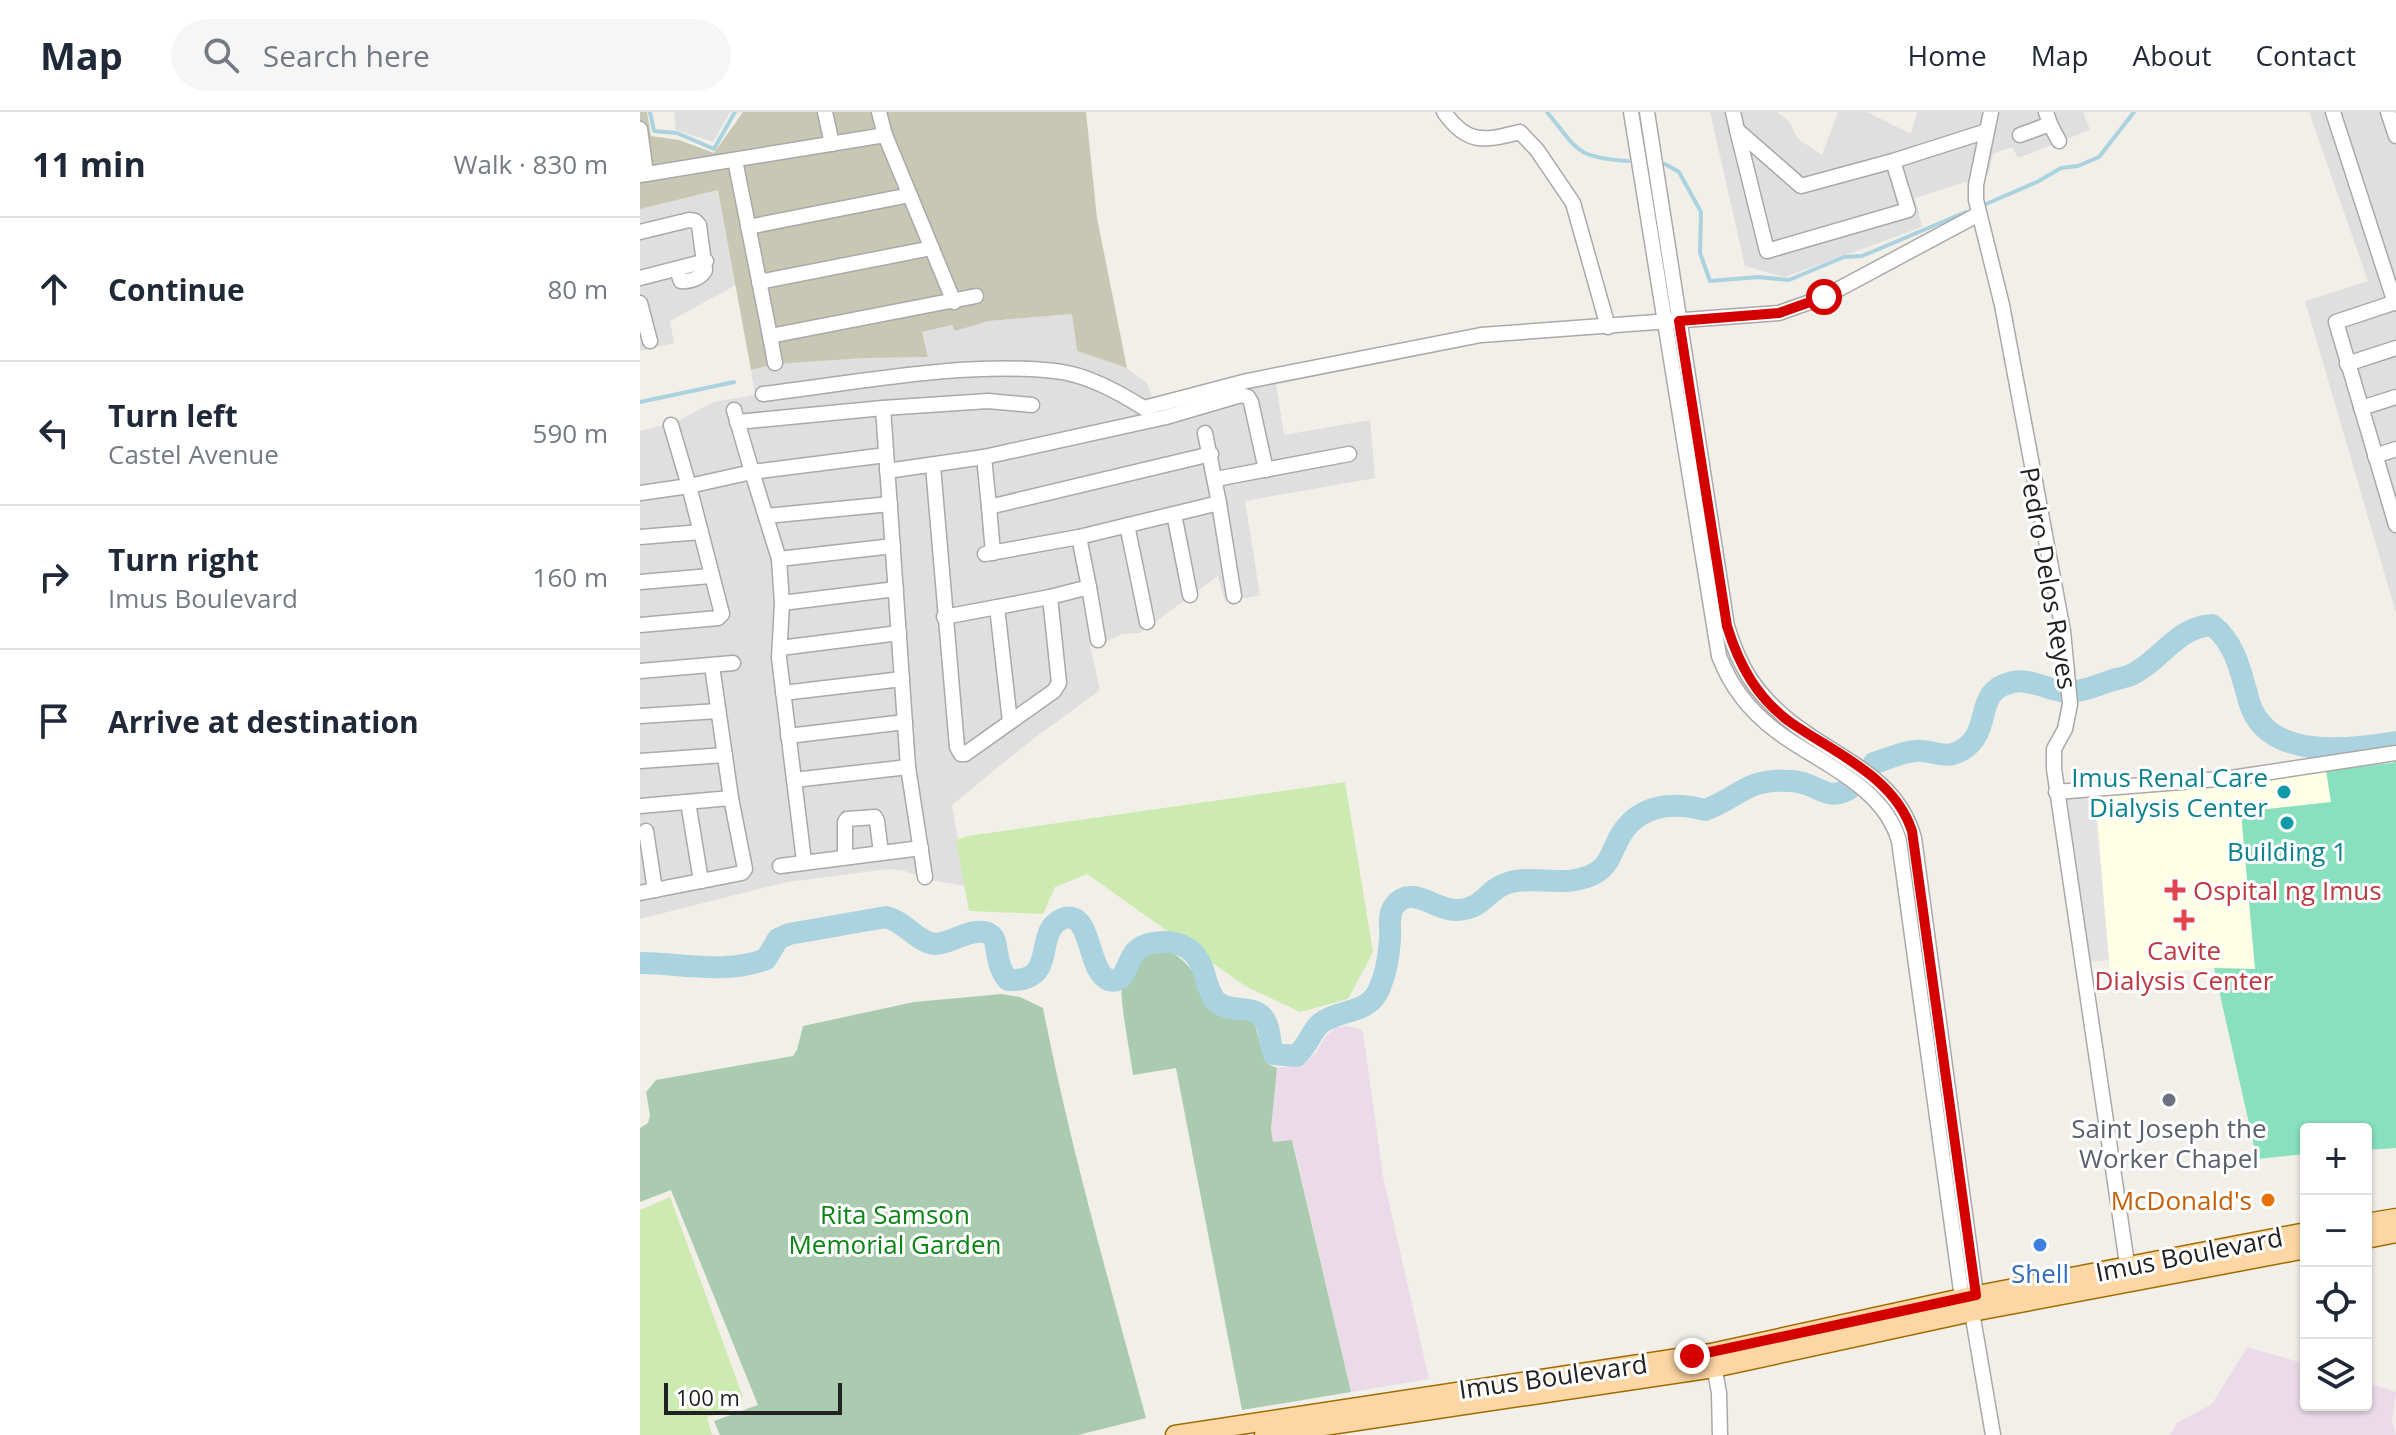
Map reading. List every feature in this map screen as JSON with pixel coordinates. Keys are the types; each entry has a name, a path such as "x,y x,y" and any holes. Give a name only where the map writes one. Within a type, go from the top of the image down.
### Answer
{"main road":[{"path":"2372,1222 2396,1218"},
{"name":"Imus Boulevard","path":"1264,1435 1713,1361 1970,1302 2128,1273 2300,1233"},
{"path":"2372,1238 2396,1233"},
{"name":"Imus Boulevard","path":"2128,1273 2300,1250"},
{"name":"Imus Boulevard","path":"1175,1435 1248,1429 1713,1361"}],"street":[{"path":"825,112 832,144"},
{"path":"879,112 885,135 954,302"},
{"path":"1444,112 1456,129 1475,137 1488,140 1520,132 1537,150 1573,203 1608,327"},
{"path":"1631,112 1727,626 1738,660 1754,686 1789,721 1870,774 1903,812 1912,831 1970,1302 1993,1435"},
{"path":"1647,112 1672,322"},
{"path":"1733,112 1767,251 1908,210 1893,161"},
{"name":"Pedro Delos Reyes","path":"1991,112 1976,185 1979,214 2002,305 2028,457 2059,607 2070,704 2065,729 2054,749 2056,792 2128,1273"},
{"path":"2333,112 2395,303 2336,322 2375,456 2392,499 2396,525"},
{"path":"2388,112 2396,136"},
{"path":"2020,135 2048,118 2059,141"},
{"path":"640,129 643,174 885,135"},
{"path":"1737,130 1801,186 1987,131"},
{"path":"735,160 775,363"},
{"path":"748,227 910,195"},
{"path":"763,394 968,369 1057,371 1115,390 1144,408 1247,381 1481,335 1779,313 1824,297 1979,214"},
{"path":"640,232 695,221 699,225 706,261 640,278"},
{"path":"759,282 932,248"},
{"path":"2381,256 2396,251"},
{"path":"770,336 976,296"},
{"path":"640,303 650,341"},
{"path":"2347,364 2396,348"},
{"path":"887,471 984,457 1166,417 1241,395 1251,402 1266,470"},
{"path":"2361,408 2396,397"},
{"path":"804,861 783,693 779,559 736,416 988,401 1032,405"},
{"path":"883,408 908,767 925,877"},
{"path":"640,625 721,617 671,425"},
{"path":"1205,433 1216,479 1234,596"},
{"path":"2375,456 2396,449"},
{"path":"989,507 1211,454"},
{"path":"1216,479 1349,454"},
{"path":"641,491 689,486 752,472 886,455"},
{"path":"984,457 989,507 989,554 1079,537 1219,503"},
{"path":"933,466 944,617 957,747 961,754 1054,691 1059,683 1050,597"},
{"path":"766,516 890,504"},
{"path":"1174,514 1190,595"},
{"path":"1127,525 1147,622"},
{"path":"640,537 701,532"},
{"path":"1079,537 1098,640"},
{"path":"779,559 893,546"},
{"path":"640,582 710,576"},
{"path":"944,617 1089,587"},
{"path":"782,603 896,589"},
{"path":"997,607 1010,722"},
{"path":"780,648 899,633"},
{"path":"640,671 733,663"},
{"path":"646,831 644,848 648,892 742,873 745,869 731,798 712,666"},
{"path":"783,693 902,679"},
{"path":"640,716 718,711"},
{"path":"788,736 905,722"},
{"path":"2056,792 2231,778 2396,753"},
{"path":"640,761 725,755"},
{"path":"794,780 908,767"},
{"path":"640,806 731,798"},
{"path":"688,802 701,881"},
{"path":"845,857 847,819 875,817 881,853"},
{"path":"780,866 921,848"},
{"path":"1713,1361 1719,1393 1720,1435"}],"shaded area":[{"path":"640,112 647,112 651,136 679,140 714,153 743,112 1086,112 1097,218 1127,368 1077,351 1072,314 989,321 955,331 952,325 922,332 928,357 776,364 751,370 718,190 640,209"},
{"path":"674,112 730,112 713,142 676,130"},
{"path":"1710,112 1777,112 1789,121 1797,138 1822,155 1838,112 1867,112 1911,134 1917,112 2083,112 2090,130 2018,158 2012,147 1993,154 1988,175 1915,198 1922,227 1785,277 1745,266"},
{"path":"2309,112 2396,112 2396,613 2305,301 2368,281"},
{"path":"718,190 736,285 670,321 674,343 640,351 640,209"},
{"path":"1072,314 1077,351 1127,368 1147,383 1156,409 1275,377 1284,435 1370,420 1375,478 1245,501 1260,595 1225,602 1218,576 1140,633 1122,634 1101,647 1089,641 1100,690 1029,742 952,805 966,886 889,869 787,882 640,919 640,431 678,421 713,402 755,395 751,370 776,364 928,357 922,332 953,325 955,331 989,321"},
{"name":"Ospital ng Imus","path":"2326,770 2331,802 2241,812 2255,969 2214,968 2110,976 2095,784"},
{"path":"2060,794 2094,794 2109,960 2083,963"},
{"path":"1346,1026 1363,1032 1383,1176 1429,1379 1351,1392 1293,1141 1273,1142 1271,1129 1277,1068 1305,1063 1326,1036 1336,1027"},
{"path":"2247,1347 2300,1362 2300,1411 2372,1411 2372,1384 2396,1392 2392,1420 2396,1435 2170,1435 2177,1423 2212,1404"}],"green space":[{"path":"2396,761 2396,1148 2372,1150 2372,1123 2300,1123 2300,1155 2257,1159 2214,968 2255,969 2241,812 2331,802 2326,770"},
{"path":"1345,782 1373,952 1348,999 1300,1012 1245,986 1087,874 1055,887 1043,914 969,911 956,840"},
{"path":"1161,947 1179,957 1192,970 1209,1005 1229,1014 1252,1013 1264,1058 1277,1068 1271,1129 1273,1142 1292,1140 1351,1392 1242,1410 1176,1068 1133,1075 1122,985 1127,971 1136,960"},
{"name":"Rita Samson Memorial Garden","path":"1002,994 1020,997 1043,1008 1078,1163 1146,1418 1078,1435 720,1435 714,1421 758,1405 671,1190 640,1202 640,1128 648,1123 650,1115 646,1092 656,1080 793,1056 803,1026 914,1002"},
{"path":"670,1197 743,1397 725,1413 707,1417 712,1435 640,1435 640,1210"}],"waterway":[{"path":"650,112 654,131 677,133 714,149 735,112"},
{"path":"1547,112 1580,150 1597,157 1628,161"},
{"path":"1986,204 2061,168 2078,166 2099,157 2134,112"},
{"path":"1665,164 1679,172 1701,212 1700,253 1710,281 1758,277 1789,280 1844,257 1862,256 1966,212"},
{"path":"640,402 734,382"},
{"path":"1874,763 1910,752 1950,755 1962,750 1972,742 1987,702 2000,687 2019,681 2061,691 2090,688 2131,675 2178,638 2199,627 2212,625 2232,650 2258,720 2273,734 2311,747 2356,747 2396,742"},
{"path":"640,963 719,967 751,964 766,959 778,939 789,934 886,917 935,944 985,932 993,938 1008,980 1024,979 1034,974 1040,965 1053,925 1062,919 1072,918 1079,922 1096,965 1109,980 1119,979 1135,952 1146,945 1168,942 1187,948 1202,966 1215,1000 1221,1005 1250,1010 1263,1017 1274,1054 1296,1056 1321,1023 1362,1007 1375,996 1387,964 1391,913 1401,899 1416,898 1449,909 1467,909 1508,883 1524,880 1567,881 1589,876 1605,864 1631,822 1657,808 1686,806 1705,810 1764,782 1800,782 1834,794 1849,789"}],"place":[{"name":"Imus Renal Care Dialysis Center","path":"2284,792"},
{"name":"Building 1","path":"2287,823"},
{"name":"Ospital ng Imus","path":"2175,890"},
{"name":"Cavite Dialysis Center","path":"2184,920"},
{"name":"Saint Joseph the Worker Chapel","path":"2169,1100"},
{"name":"McDonald's","path":"2268,1200"},
{"name":"Shell","path":"2040,1245"}],"route":[{"path":"1692,1356 1976,1295 1912,831 1903,812 1870,774 1789,721 1754,686 1738,660 1727,626 1679,321 1779,313 1824,297"}]}
